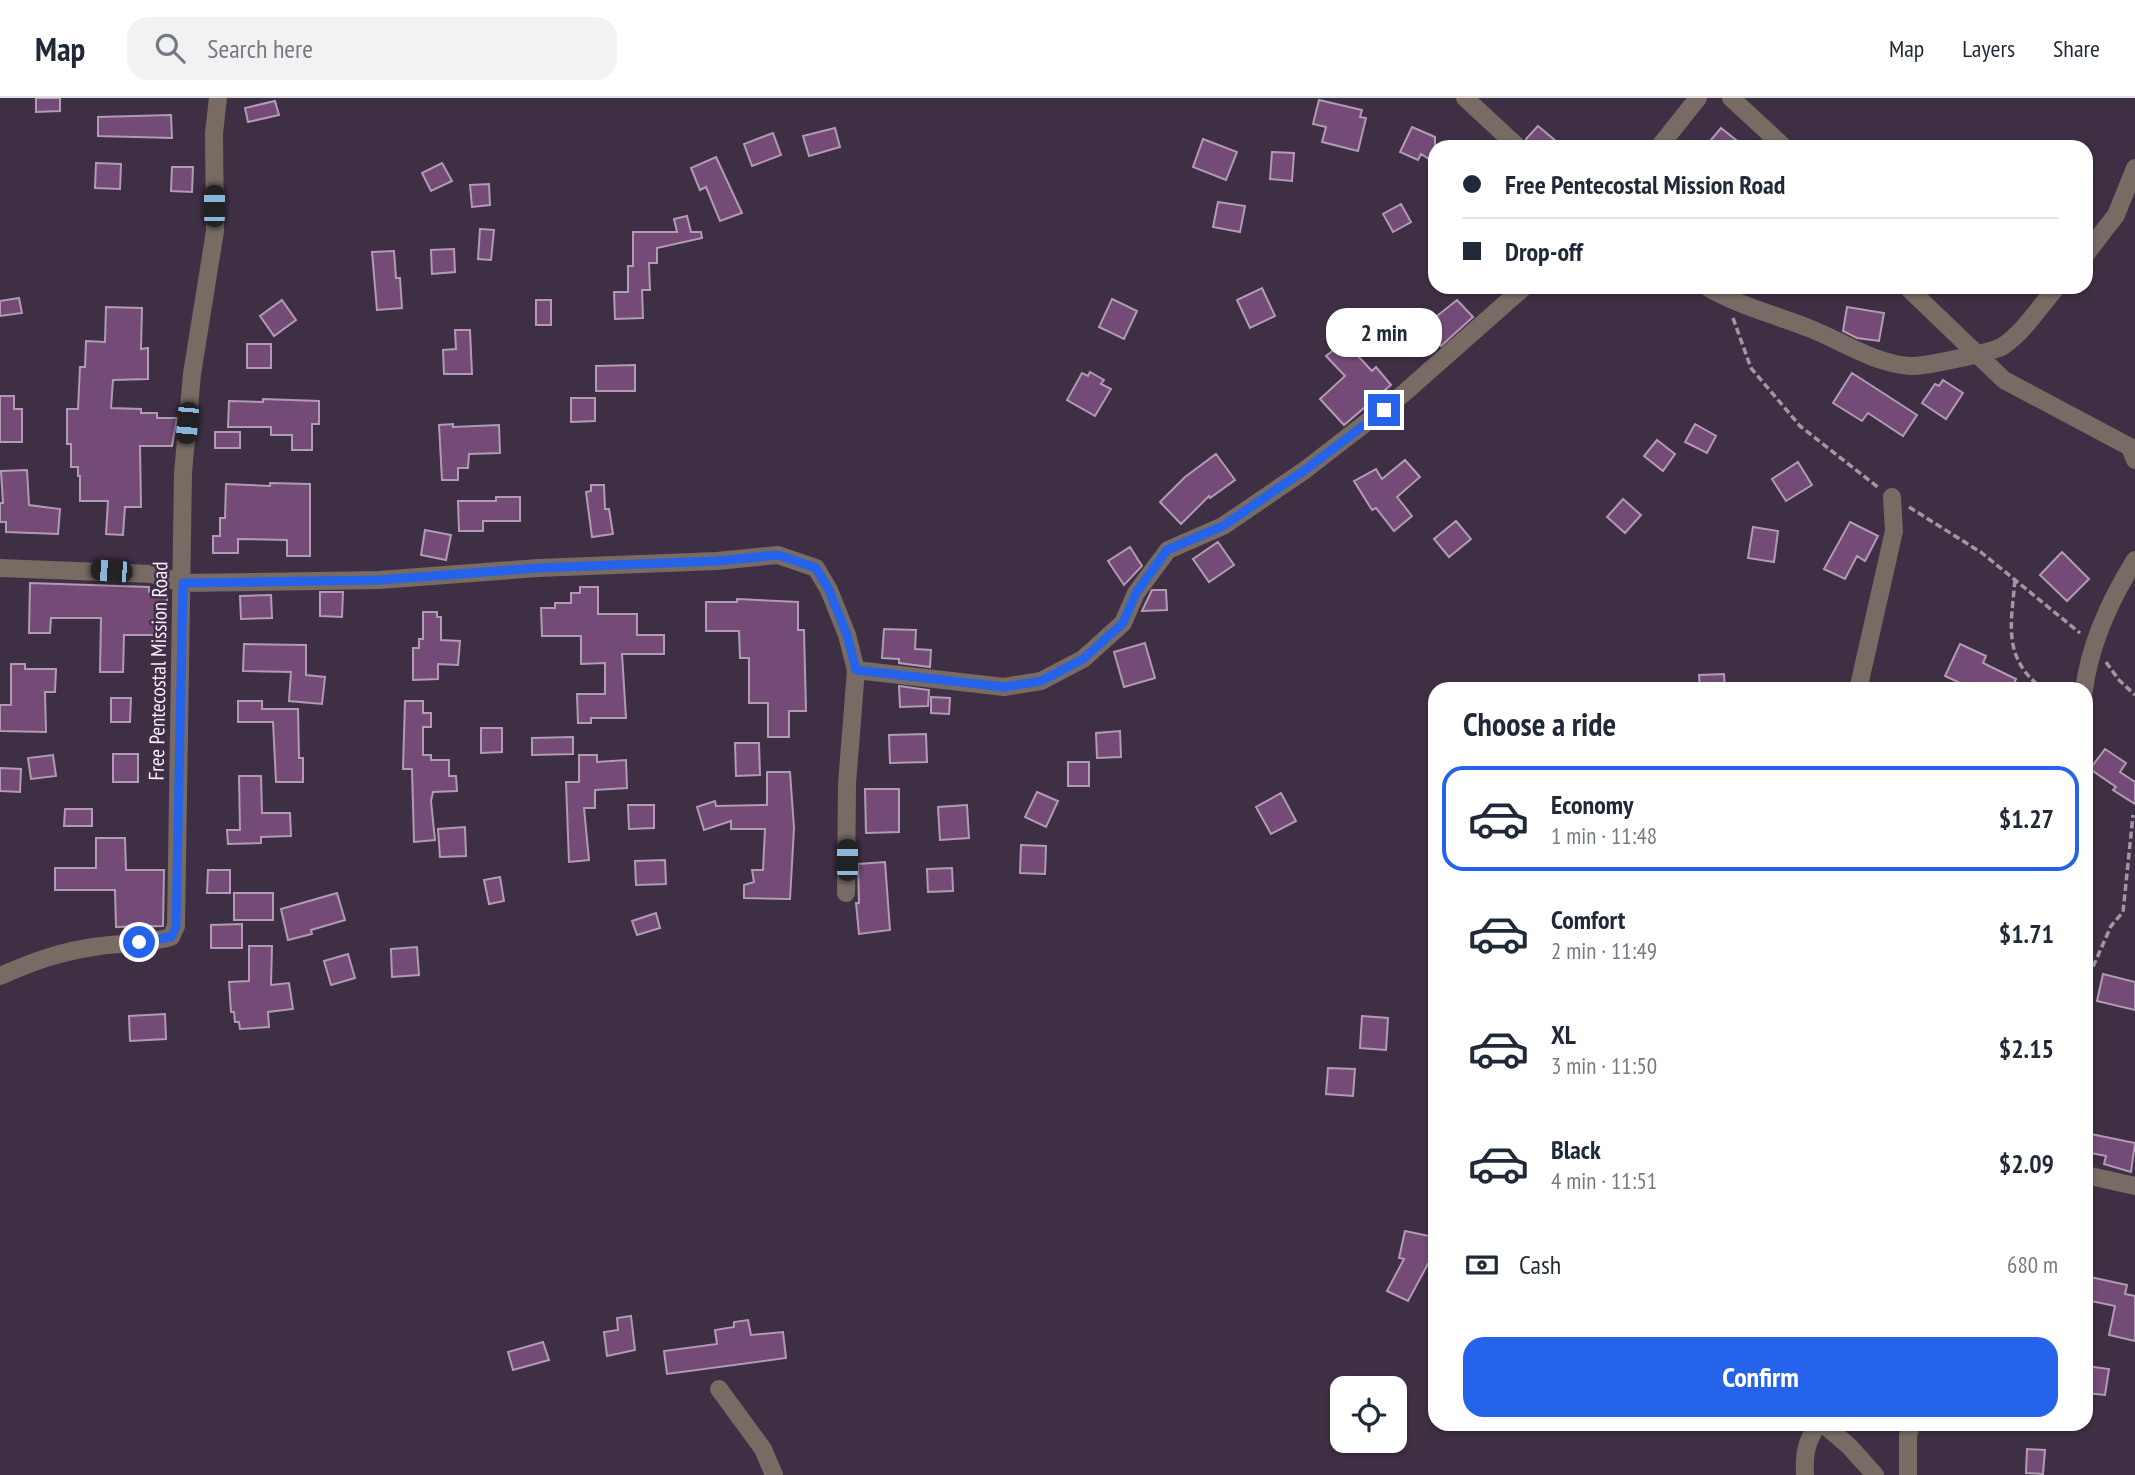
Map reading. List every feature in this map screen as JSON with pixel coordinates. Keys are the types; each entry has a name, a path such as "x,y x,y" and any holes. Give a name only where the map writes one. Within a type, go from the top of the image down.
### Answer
{"street":[{"name":"Free Pentecostal Mission Road","path":"0,976 47,955 171,937 176,926 183,472 192,374 215,230 214,133 218,98"},
{"path":"1465,98 1510,140"},
{"path":"1665,140 1698,98"},
{"path":"1731,98 1776,140"},
{"path":"2093,245 2116,215 2135,168"},
{"path":"856,670 1004,687 1041,681 1083,659 1123,623 1136,593 1167,550 1223,526 1305,470 1404,394 1516,294"},
{"path":"1719,294 1813,330 1867,356 1910,366 1929,365 2001,348 2027,324 2051,294"},
{"path":"1914,294 2004,380 2130,447 2135,460"},
{"path":"1860,682 1894,531 1892,498"},
{"path":"0,568 152,574 183,583 379,580 538,568 717,561 778,555 816,568 834,601 856,670 847,784 846,893"},
{"path":"2086,682 2093,643 2119,585 2135,560"},
{"path":"2093,1177 2135,1186"},
{"path":"719,1389 764,1449 774,1475"},
{"path":"1805,1475 1804,1454 1808,1439 1814,1431"},
{"path":"1829,1431 1849,1446 1875,1475"},
{"path":"1908,1475 1909,1431"}],"path":[{"path":"1727,299 1751,368 1800,426 1892,498 1936,522 2015,580 2093,643 2119,680 2135,695"},
{"path":"2015,580 2011,645 2018,663 2036,682"},
{"path":"2093,967 2111,926 2123,912 2133,815"}],"building":[{"path":"36,98 60,98 60,111 36,112"},
{"path":"1319,100 1362,110 1360,117 1366,118 1358,151 1322,142 1326,127 1313,124"},
{"path":"275,101 279,115 248,122 245,108"},
{"path":"171,115 172,138 98,136 98,117"},
{"path":"1538,126 1555,140 1526,140"},
{"path":"1412,127 1435,137 1435,140 1428,140 1428,158 1421,154 1418,160 1400,152"},
{"path":"835,128 840,147 809,156 803,136"},
{"path":"1721,128 1736,140 1711,140"},
{"path":"773,133 781,155 752,166 744,144"},
{"path":"1203,139 1237,152 1226,180 1193,167"},
{"path":"1272,152 1294,153 1292,181 1270,179"},
{"path":"716,157 742,213 720,221 706,187 700,190 691,168"},
{"path":"96,163 121,164 120,189 95,188"},
{"path":"442,163 452,181 431,191 422,173"},
{"path":"172,167 193,167 192,192 171,191"},
{"path":"489,184 490,205 472,207 470,185"},
{"path":"1218,202 1245,206 1240,232 1213,227"},
{"path":"1401,204 1411,222 1393,232 1383,214"},
{"path":"687,216 691,232 701,232 702,238 657,248 657,263 649,263 650,290 642,290 643,318 615,319 614,292 628,292 628,266 633,266 633,232 677,232 674,219"},
{"path":"480,229 494,230 491,260 478,259"},
{"path":"454,249 455,272 432,274 431,250"},
{"path":"394,251 396,278 400,278 402,308 377,310 372,252"},
{"path":"1262,288 1275,316 1250,328 1237,300"},
{"path":"19,298 22,313 0,316 0,301"},
{"path":"1112,299 1137,311 1124,339 1099,327"},
{"path":"282,300 296,320 274,336 260,316"},
{"path":"536,300 551,300 551,325 536,325"},
{"path":"1457,300 1473,317 1441,346 1423,327"},
{"path":"106,307 142,308 141,349 148,348 148,379 113,380 111,408 141,409 141,413 157,413 157,418 177,418 172,446 140,446 141,507 125,507 123,535 106,534 108,501 80,501 78,467 71,467 71,444 67,444 67,409 78,409 80,367 85,367 86,341 105,342"},
{"path":"1847,307 1884,313 1879,341 1857,338 1843,331"},
{"path":"455,330 470,330 472,374 444,374 443,350 456,349"},
{"path":"1344,341 1372,371 1376,367 1391,385 1344,425 1320,399 1345,376 1326,356"},
{"path":"247,344 271,344 271,368 247,368"},
{"path":"635,365 635,391 596,391 596,366"},
{"path":"1090,372 1104,380 1101,384 1111,389 1095,416 1067,400 1082,373 1088,376"},
{"path":"1852,373 1917,415 1903,436 1868,413 1862,421 1833,403"},
{"path":"1943,380 1963,393 1946,419 1922,403 1935,384 1939,386"},
{"path":"0,396 14,396 14,409 22,409 22,442 0,442"},
{"path":"571,398 595,398 595,421 571,422"},
{"path":"263,399 319,401 319,424 312,424 312,450 292,450 292,435 271,435 271,427 228,427 229,401 263,402"},
{"path":"453,424 453,427 499,425 500,453 469,454 468,468 458,468 458,480 442,480 439,425"},
{"path":"1695,424 1716,436 1707,453 1685,442"},
{"path":"215,432 240,432 240,448 215,448"},
{"path":"1657,440 1675,454 1663,471 1644,456"},
{"path":"1216,454 1235,480 1210,498 1209,496 1181,524 1160,502 1185,477"},
{"path":"1405,460 1420,477 1397,497 1412,516 1394,531 1376,508 1372,510 1354,481 1376,469 1382,479"},
{"path":"1798,462 1812,485 1786,501 1772,479"},
{"path":"27,470 29,505 60,509 58,534 6,532 6,522 0,522 0,503 3,503 1,471"},
{"path":"270,483 310,484 310,556 287,556 287,540 238,539 238,553 213,553 213,536 220,536 220,518 225,518 226,484 270,486"},
{"path":"591,485 604,485 605,509 609,509 613,534 592,537 586,492 591,491"},
{"path":"496,497 520,497 520,521 483,521 483,531 459,531 458,501 496,501"},
{"path":"1623,499 1641,515 1625,533 1607,517"},
{"path":"1456,521 1471,539 1449,557 1434,539"},
{"path":"1850,522 1878,536 1865,561 1857,556 1845,579 1824,569"},
{"path":"1753,527 1778,531 1774,562 1748,558"},
{"path":"425,530 451,535 446,560 421,555"},
{"path":"1218,542 1234,565 1209,582 1193,559"},
{"path":"1130,547 1142,566 1124,585 1108,561"},
{"path":"2062,552 2089,579 2067,601 2040,575"},
{"path":"30,583 149,587 149,592 167,592 167,635 124,635 123,672 100,672 101,618 51,618 50,633 29,633"},
{"path":"580,587 598,587 598,614 637,614 637,635 664,635 664,654 622,654 626,718 591,718 591,723 578,723 577,694 605,694 605,663 581,664 581,636 542,636 541,608 555,608 555,603 571,603 571,593 580,593"},
{"path":"1152,590 1166,590 1167,610 1142,611"},
{"path":"320,592 343,592 342,617 320,616"},
{"path":"271,595 272,618 241,619 240,596"},
{"path":"737,599 798,602 798,630 804,630 806,711 789,711 789,737 768,737 768,703 749,703 749,658 740,658 739,631 706,631 706,602 737,602"},
{"path":"423,612 437,612 437,617 441,617 441,640 460,641 458,665 438,664 438,679 413,680 413,648 419,648 419,639 423,639"},
{"path":"884,629 916,630 915,649 931,650 930,667 899,663 899,659 882,658"},
{"path":"1145,643 1155,678 1124,687 1114,652"},
{"path":"244,644 306,645 306,675 325,677 322,704 289,701 291,672 243,671"},
{"path":"1960,644 1986,656 1983,663 2016,679 2015,682 1958,682 1945,676"},
{"path":"11,664 25,664 25,669 56,669 55,692 45,692 46,732 0,731 0,705 11,705"},
{"path":"1724,674 1724,682 1699,682 1699,675"},
{"path":"899,686 929,690 928,706 900,707"},
{"path":"931,697 950,698 949,714 931,713"},
{"path":"111,698 131,698 130,722 111,722"},
{"path":"238,701 262,701 262,709 298,709 299,758 303,758 303,782 276,782 273,722 238,722"},
{"path":"405,701 423,701 423,713 431,713 431,727 423,727 423,755 431,755 431,760 449,760 449,776 456,776 457,791 433,792 431,801 435,840 414,842 412,769 403,769"},
{"path":"481,728 502,728 502,752 481,753"},
{"path":"1120,731 1121,757 1097,758 1096,733"},
{"path":"926,734 927,762 890,763 889,735"},
{"path":"573,737 573,754 532,755 532,738"},
{"path":"735,743 759,743 760,775 736,776"},
{"path":"2105,749 2126,763 2120,772 2135,782 2135,804 2113,790 2116,787 2093,771 2093,765"},
{"path":"113,754 138,754 138,782 113,782"},
{"path":"53,755 56,776 31,779 28,758"},
{"path":"579,755 597,755 597,762 626,760 627,788 595,790 595,808 584,808 589,860 569,862 566,782 579,782"},
{"path":"1068,762 1089,762 1089,786 1068,786"},
{"path":"0,768 21,769 20,792 0,791"},
{"path":"767,772 790,772 794,828 790,899 744,898 744,885 754,882 752,870 763,870 765,829 731,829 731,821 704,830 697,807 715,801 716,806 767,805"},
{"path":"239,776 261,776 262,813 290,813 291,836 261,837 261,843 228,844 227,830 240,830"},
{"path":"865,789 899,789 899,832 866,833"},
{"path":"1037,792 1058,801 1046,827 1025,817"},
{"path":"1281,793 1296,821 1271,834 1256,807"},
{"path":"628,805 654,805 654,828 629,829"},
{"path":"967,805 969,838 940,840 938,807"},
{"path":"65,809 92,809 92,826 64,826"},
{"path":"465,827 466,856 440,857 438,829"},
{"path":"96,838 125,838 126,870 164,870 163,926 116,927 115,890 55,890 55,868 96,868"},
{"path":"1021,845 1046,846 1045,874 1020,873"},
{"path":"665,860 666,884 636,885 635,861"},
{"path":"885,862 890,930 859,934 856,903 859,903 858,864"},
{"path":"952,868 953,891 928,892 927,869"},
{"path":"208,870 230,870 230,893 207,893"},
{"path":"500,877 504,901 489,904 484,880"},
{"path":"234,893 273,893 273,920 234,920"},
{"path":"337,893 345,920 311,930 312,934 288,940 281,909"},
{"path":"656,913 660,928 637,935 632,921"},
{"path":"242,924 242,948 211,948 211,925"},
{"path":"249,946 272,946 271,985 289,983 293,1009 268,1012 269,1027 240,1029 239,1022 235,1022 234,1012 231,1012 229,982 249,981"},
{"path":"417,947 419,975 392,977 391,949"},
{"path":"348,954 355,978 331,985 324,961"},
{"path":"2103,974 2135,982 2135,1010 2097,1001"},
{"path":"165,1014 166,1039 130,1041 129,1016"},
{"path":"1362,1016 1388,1018 1386,1050 1360,1048"},
{"path":"1328,1068 1355,1069 1353,1096 1326,1094"},
{"path":"2093,1134 2135,1143 2131,1172 2104,1164 2106,1156 2093,1153"},
{"path":"1405,1231 1428,1236 1428,1264 1408,1301 1387,1291 1404,1259 1399,1258"},
{"path":"2093,1278 2127,1285 2125,1294 2135,1296 2135,1341 2109,1335 2115,1306 2093,1301"},
{"path":"631,1316 635,1350 607,1356 604,1332 618,1330 617,1318"},
{"path":"748,1320 751,1335 783,1332 786,1358 667,1374 664,1351 717,1344 715,1330 734,1327 734,1322"},
{"path":"543,1342 549,1360 513,1370 508,1352"},
{"path":"2093,1367 2109,1369 2105,1395 2093,1394"},
{"path":"2027,1449 2045,1450 2043,1474 2026,1473"}],"route":[{"path":"139,942 171,937 176,926 183,583 379,580 538,568 717,561 778,555 816,568 829,590 847,635 856,670 1004,687 1041,681 1083,659 1123,623 1136,593 1167,550 1223,526 1305,470 1384,410"}]}
